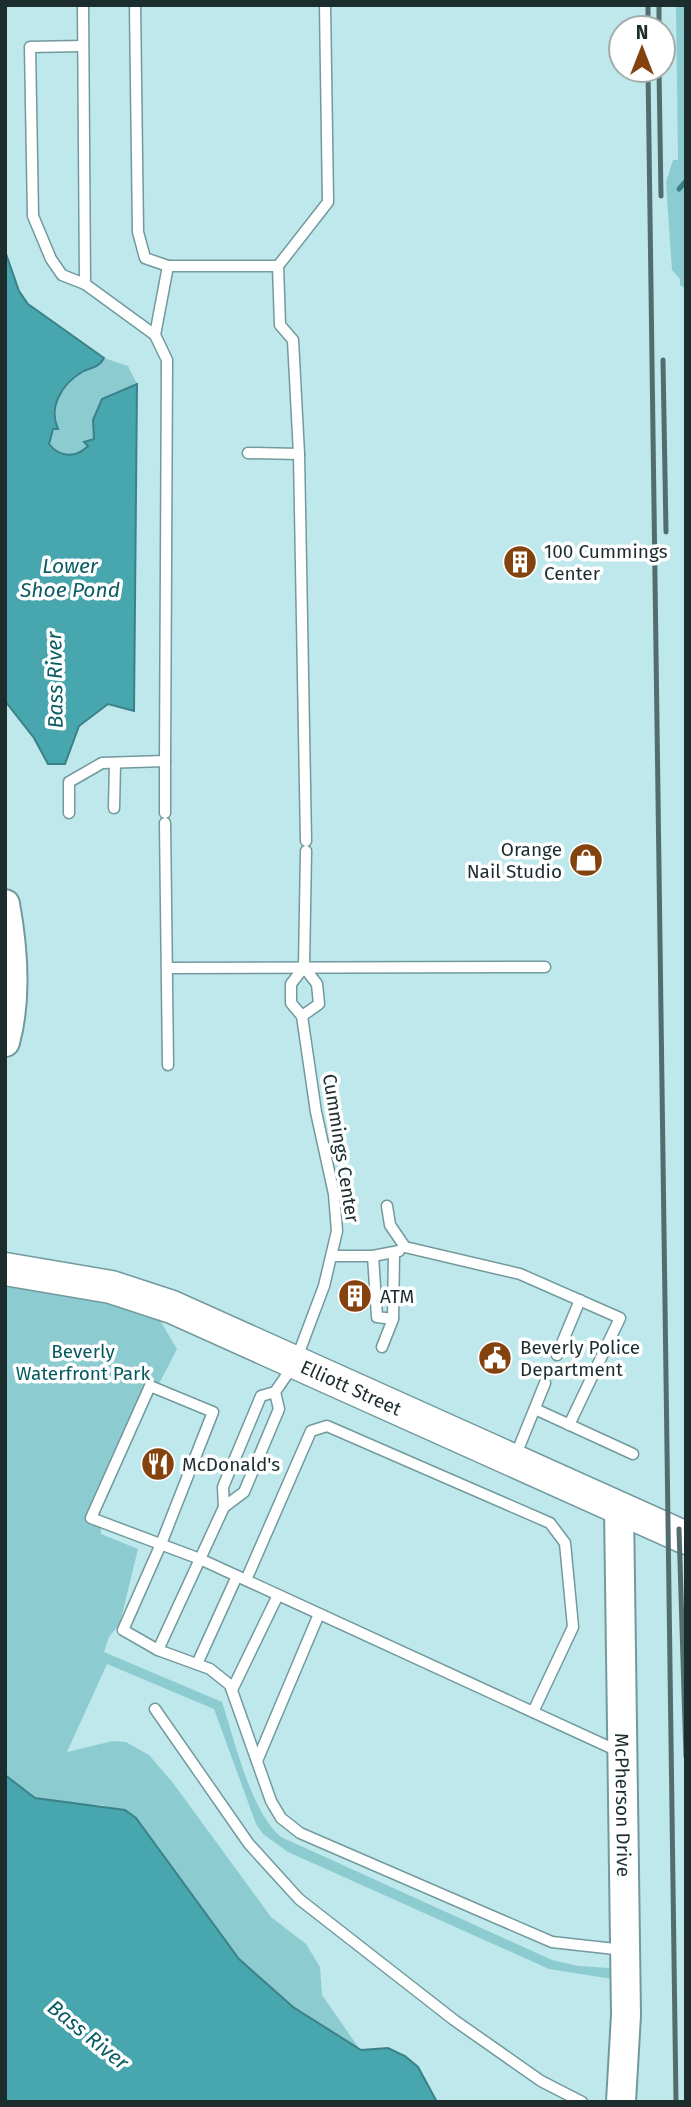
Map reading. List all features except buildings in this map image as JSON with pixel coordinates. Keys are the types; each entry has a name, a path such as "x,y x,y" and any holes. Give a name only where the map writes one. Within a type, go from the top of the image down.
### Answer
{"main road":[{"name":"Elliott Street","path":"5,1269 80,1280 146,1297 686,1538"}],"street":[{"path":"5,904 12,984 5,1042"},
{"name":"McPherson Drive","path":"619,1508 626,2015 621,2102"}],"lane":[{"path":"83,5 85,284"},
{"path":"135,5 138,232 145,258 168,266 278,266"},
{"path":"302,1016 318,1004 317,984 304,967 306,846 299,454 293,340 280,326 278,266 328,202 325,5"},
{"path":"83,46 30,47 33,216 51,259 62,275 85,284 155,335 167,360 167,1065"},
{"path":"155,335 168,266"},
{"path":"248,453 299,454"},
{"path":"69,813 69,782 102,763 165,761"},
{"path":"114,808 115,763"},
{"name":"Cummings Center","path":"224,1507 223,1487 261,1396 275,1392 295,1363 332,1256 337,1231 334,1194 316,1112 302,1016 291,1003 291,984 304,967"},
{"path":"168,968 545,967"},
{"path":"387,1206 390,1225 405,1247 520,1274 620,1318 569,1425"},
{"path":"332,1256 394,1254 405,1247"},
{"path":"382,1347 393,1319 394,1254"},
{"path":"373,1256 377,1317 393,1319"},
{"path":"557,1355 580,1300"},
{"path":"513,1461 545,1383"},
{"path":"622,1753 200,1559 161,1544 91,1518 150,1386 213,1412 161,1544 123,1630 158,1650 210,1669 230,1685 281,1818 300,1833 552,1942 625,1950"},
{"path":"158,1650 224,1507 244,1492 279,1409 275,1392"},
{"path":"535,1409 633,1454"},
{"path":"197,1664 311,1431 327,1426 550,1523 565,1543 573,1627 533,1712"},
{"path":"232,1690 278,1595"},
{"path":"257,1761 319,1614"},
{"path":"155,1709 249,1844 299,1899 454,2020 532,2075 582,2102"}],"green space":[{"path":"676,5 686,5 686,289 680,285 680,279 672,270 666,182 673,160 678,160"},
{"path":"104,358 128,366 137,384 124,390 93,420 94,439 85,443 88,446 78,453 68,455 58,452 48,444 53,428 57,429 56,411 61,394 71,380 99,365"},
{"name":"Beverly Waterfront Park","path":"13,1270 146,1297 177,1349 100,1498 101,1534 138,1549 120,1623 109,1637 104,1652 222,1702 252,1793 270,1825 281,1837 552,1960 578,1966 625,1969 625,1981 549,1969 288,1852 263,1834 256,1824 214,1709 107,1664 67,1752 113,1741 126,1742 149,1755 173,1783 271,1917 306,1944 320,1967 322,1995 361,2051 293,2007 239,1959 136,1818 102,1805 69,1804 35,1797 5,1775 5,1294"}],"water":[{"name":"Lower Shoe Pond","path":"5,251 19,291 28,304 104,358 97,366 82,372 68,383 59,397 55,412 58,429 53,429 49,444 53,449 68,455 83,450 88,446 84,442 94,439 93,420 102,399 137,384 134,711 108,704 79,726 65,764 48,764 34,738 5,701"},
{"name":"Bass River","path":"5,1775 35,1798 125,1810 136,1818 239,1959 293,2007 361,2050 388,2048 405,2056 418,2067 437,2102 5,2102"}],"waterway":[{"path":"679,189 686,181"}],"railway":[{"path":"648,5 648,14"},
{"path":"659,5 659,14"},
{"path":"648,84 676,2102"},
{"path":"659,84 661,196"},
{"path":"663,360 666,532"},
{"path":"679,1529 686,1757"}],"place":[{"name":"100 Cummings Center","path":"520,562"},
{"name":"Orange Nail Studio","path":"586,860"},
{"name":"ATM","path":"355,1296"},
{"name":"Beverly Police Department","path":"495,1358"},
{"name":"McDonald's","path":"158,1464"}]}
